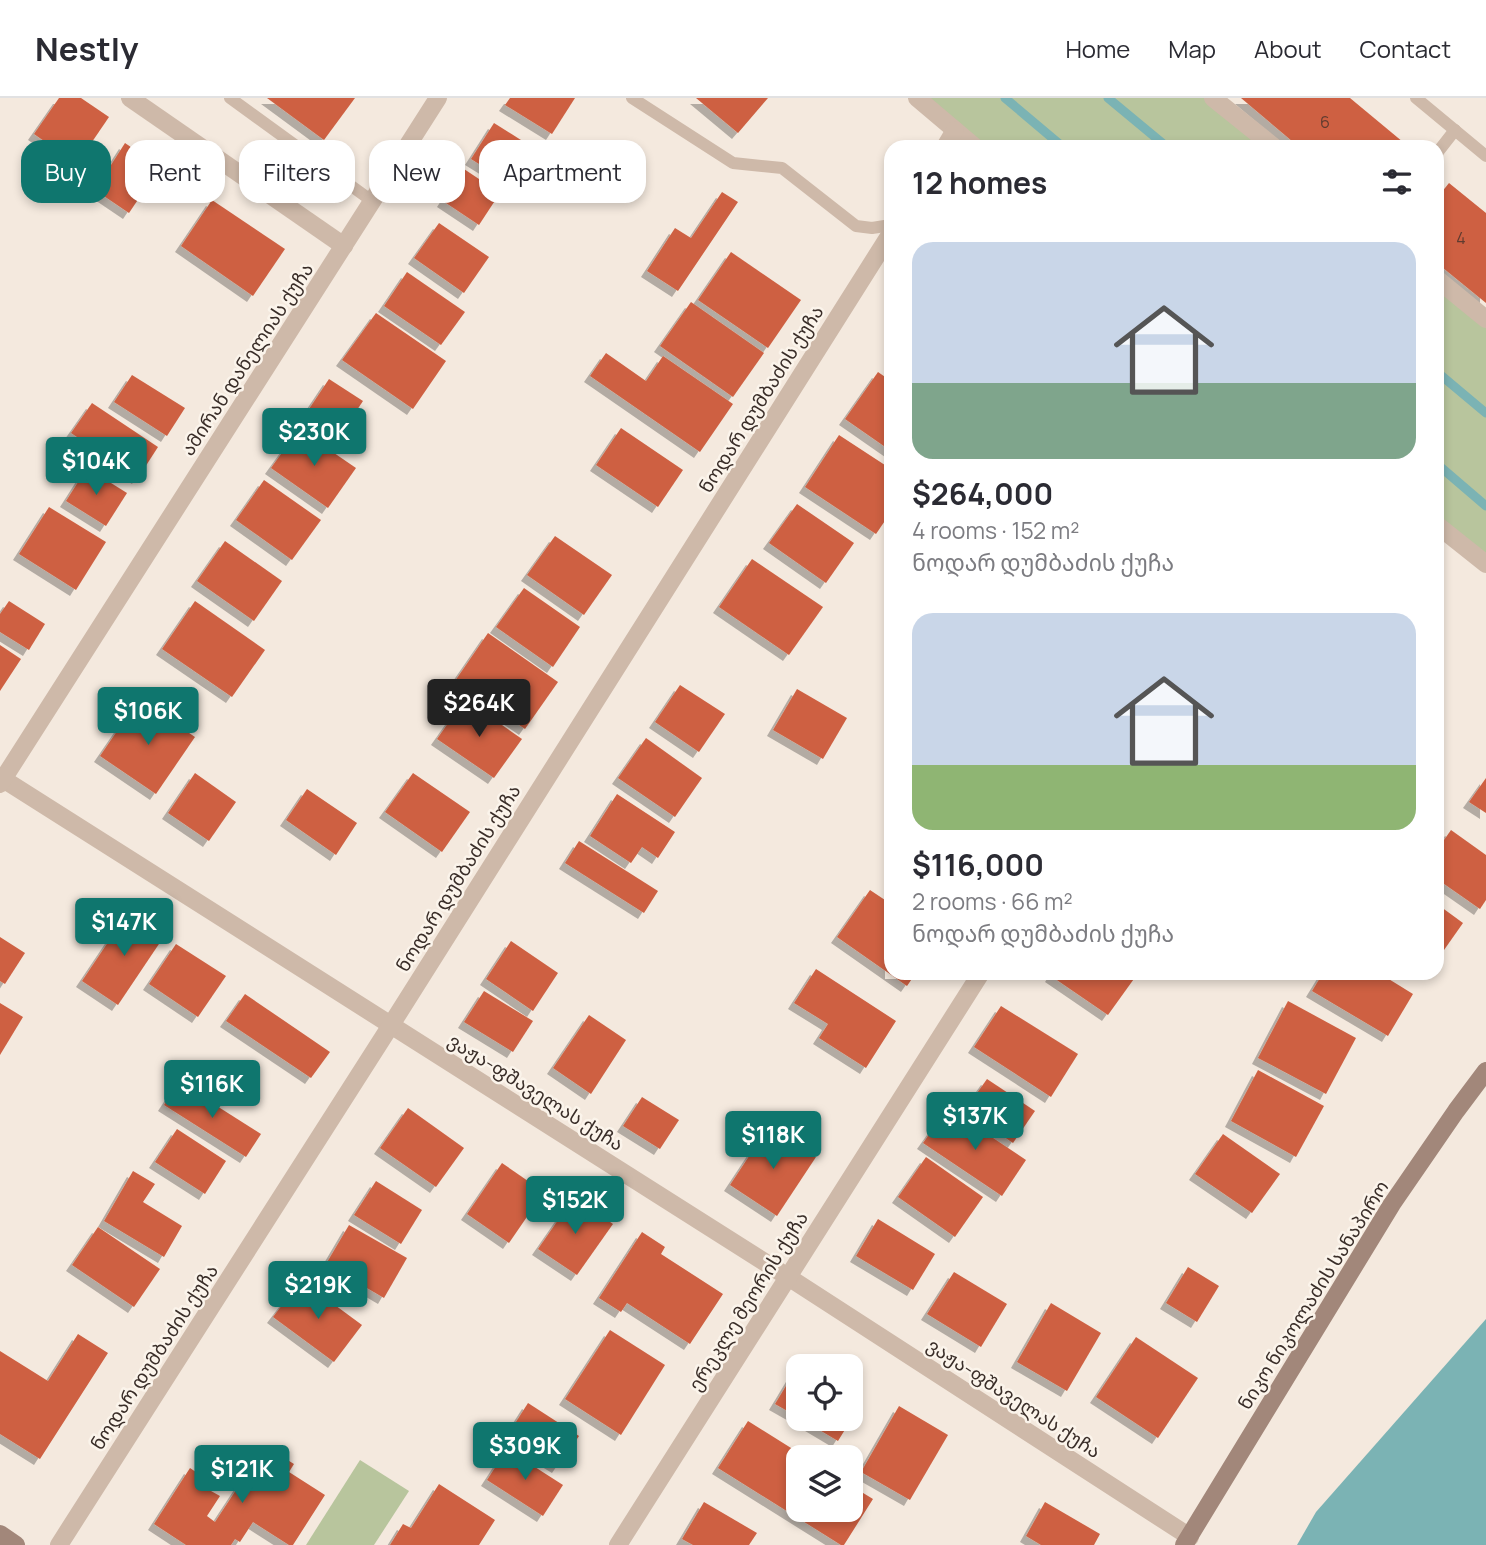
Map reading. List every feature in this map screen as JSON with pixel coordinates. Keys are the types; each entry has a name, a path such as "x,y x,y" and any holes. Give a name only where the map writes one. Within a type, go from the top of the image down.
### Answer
{"street":[{"path":"130,98 344,246"},
{"name":"ამირან დანელიას ქუჩა","path":"411,140 438,98"},
{"path":"917,98 967,140"},
{"path":"1213,98 1265,140"},
{"path":"949,140 955,130"},
{"name":"ამირან დანელიას ქუჩა","path":"1,780 371,203"},
{"name":"ნოდარ დუმბაძის ქუჩა","path":"59,1545 884,244"},
{"path":"1444,285 1486,319"},
{"path":"1444,531 1486,564"},
{"name":"ვაჟა-ფშაველას ქუჩა","path":"1,780 788,1277 1187,1541"},
{"name":"ერეკლე მეორის ქუჩა","path":"618,1545 977,980"},
{"name":"ნიკო ნიკოლაძის სანაპირო","path":"1187,1541 1392,1204 1486,1072"},
{"path":"0,1534 16,1545"}],"lane":[{"path":"230,98 369,199"},
{"path":"632,98 733,163 782,168 856,226 872,229 884,226"},
{"path":"1416,98 1486,156"},
{"path":"1444,144 1455,130"}],"green space":[{"path":"929,98 1204,98 1255,140 977,140"},
{"path":"1444,293 1486,327 1486,556 1444,523"},
{"path":"360,1460 409,1491 374,1545 306,1545"}],"water":[{"path":"1486,1319 1486,1545 1297,1545 1316,1512"}],"building":[{"path":"59,98 81,98 109,117 93,140 43,140 34,134"},
{"path":"267,98 355,98 324,140"},
{"path":"510,98 575,98 552,134 505,105"},
{"path":"696,98 768,98 738,133"},
{"path":"1241,98 1350,98 1401,140 1291,140"},
{"path":"494,123 521,140 483,140"},
{"path":"125,143 125,203 136,203 129,213 111,201 111,165"},
{"path":"479,146 479,164 471,159"},
{"path":"465,170 479,179 479,203 493,203 479,225 446,203 465,203"},
{"path":"1449,183 1486,213 1486,303 1444,269 1444,189"},
{"path":"722,192 738,202 678,291 647,271 675,228 691,238"},
{"path":"210,203 216,203 285,249 253,296 181,246"},
{"path":"439,223 489,257 464,293 414,258"},
{"path":"731,252 801,300 768,348 698,300"},
{"path":"407,272 465,312 441,345 384,306"},
{"path":"691,302 764,353 733,397 660,346"},
{"path":"376,313 446,361 413,409 342,360"},
{"path":"606,353 646,381 663,356 733,404 700,452 590,376"},
{"path":"878,372 884,376 884,446 845,419"},
{"path":"132,375 185,408 167,436 114,402"},
{"path":"329,379 363,401 341,434 307,412"},
{"path":"92,403 158,447 138,478 71,433"},
{"path":"621,428 683,470 658,507 596,465"},
{"path":"299,429 356,468 328,508 271,468"},
{"path":"839,435 884,464 884,522 876,534 805,487"},
{"path":"87,468 127,493 106,526 66,501"},
{"path":"264,480 321,520 292,560 236,520"},
{"path":"797,504 854,543 826,583 769,543"},
{"path":"49,507 106,542 76,590 19,554"},
{"path":"555,536 612,575 584,615 527,575"},
{"path":"225,541 282,581 254,621 197,581"},
{"path":"752,559 823,607 789,655 719,607"},
{"path":"524,588 580,627 553,667 496,627"},
{"path":"9,601 45,624 29,650 0,632 0,614"},
{"path":"195,601 265,650 232,697 162,649"},
{"path":"488,633 558,682 525,729 455,681"},
{"path":"0,645 21,659 0,691"},
{"path":"680,685 725,714 699,752 655,722"},
{"path":"797,689 847,718 823,759 773,730"},
{"path":"139,699 195,737 156,794 100,756"},
{"path":"465,699 522,739 494,778 437,739"},
{"path":"646,738 702,778 675,817 618,778"},
{"path":"195,773 236,802 209,841 168,813"},
{"path":"413,773 470,812 442,852 385,812"},
{"path":"1486,778 1486,813 1469,802"},
{"path":"307,789 357,823 336,855 286,820"},
{"path":"617,794 675,832 658,858 642,847 631,863 590,836"},
{"path":"1451,830 1486,855 1486,900 1480,909 1444,884 1444,840"},
{"path":"579,841 658,891 644,913 565,863"},
{"path":"870,890 884,899 884,970 837,937"},
{"path":"1444,909 1463,923 1444,950"},
{"path":"129,911 165,935 118,1005 82,981"},
{"path":"0,937 25,953 5,984 0,981"},
{"path":"511,941 558,973 533,1011 486,979"},
{"path":"176,944 226,976 198,1017 149,984"},
{"path":"816,969 896,1021 866,1068 819,1038 828,1024 794,1003"},
{"path":"898,980 911,980 907,986"},
{"path":"1057,980 1133,980 1108,1015"},
{"path":"1319,980 1390,980 1413,994 1388,1036 1312,991"},
{"path":"484,991 533,1021 513,1052 464,1022"},
{"path":"245,994 330,1052 311,1078 226,1021"},
{"path":"1288,1001 1356,1038 1326,1094 1258,1058"},
{"path":"0,1003 23,1017 0,1055"},
{"path":"1001,1006 1078,1054 1051,1097 974,1047"},
{"path":"589,1015 626,1040 591,1094 553,1068"},
{"path":"1258,1070 1324,1106 1296,1157 1231,1121"},
{"path":"987,1079 1035,1111 1013,1143 965,1110"},
{"path":"179,1082 261,1134 246,1157 164,1105"},
{"path":"642,1097 679,1120 660,1149 623,1126"},
{"path":"408,1108 464,1148 436,1187 380,1148"},
{"path":"948,1108 1026,1160 1002,1196 923,1143"},
{"path":"769,1126 816,1157 777,1216 730,1185"},
{"path":"177,1129 226,1161 205,1194 155,1162"},
{"path":"1223,1134 1280,1174 1252,1213 1195,1174"},
{"path":"926,1157 983,1197 955,1237 898,1197"},
{"path":"502,1163 544,1192 509,1243 467,1214"},
{"path":"133,1171 155,1184 143,1202 182,1226 164,1257 104,1221"},
{"path":"376,1181 422,1210 401,1244 354,1215"},
{"path":"574,1197 613,1224 577,1275 538,1249"},
{"path":"878,1219 935,1254 913,1290 856,1256"},
{"path":"349,1225 407,1258 384,1298 326,1264"},
{"path":"98,1227 160,1269 134,1307 72,1265"},
{"path":"642,1232 665,1247 661,1254 723,1294 690,1344 627,1303 621,1312 599,1298"},
{"path":"1188,1267 1219,1286 1197,1322 1166,1303"},
{"path":"954,1272 1007,1304 981,1347 927,1314"},
{"path":"301,1280 362,1325 334,1362 273,1317"},
{"path":"1051,1303 1101,1333 1067,1391 1017,1362"},
{"path":"610,1330 665,1365 621,1435 565,1399"},
{"path":"78,1334 108,1353 40,1459 0,1434 0,1351 48,1381"},
{"path":"1136,1337 1198,1378 1158,1438 1096,1397"},
{"path":"786,1386 786,1410 775,1404"},
{"path":"528,1403 579,1436 558,1467 507,1436"},
{"path":"899,1406 948,1435 910,1500 863,1473 863,1469"},
{"path":"748,1421 786,1445 786,1511 718,1468"},
{"path":"821,1431 844,1431 838,1441"},
{"path":"265,1446 294,1464 289,1472 325,1495 293,1545 253,1522 240,1542 235,1539 231,1545 186,1545 154,1524 190,1468 215,1485 211,1491 220,1496 207,1516 215,1522"},
{"path":"507,1449 563,1485 543,1516 487,1480"},
{"path":"439,1484 495,1520 479,1545 390,1545 403,1524 411,1528"},
{"path":"863,1493 873,1499 863,1515"},
{"path":"704,1502 757,1533 749,1545 693,1545 682,1539"},
{"path":"1045,1502 1100,1534 1094,1545 1041,1545 1026,1536"},
{"path":"804,1522 858,1522 844,1545"}],"waterway":[{"path":"1005,98 1055,140"},
{"path":"1108,98 1159,140"},
{"path":"1444,378 1486,413"},
{"path":"1444,470 1486,506"}]}
